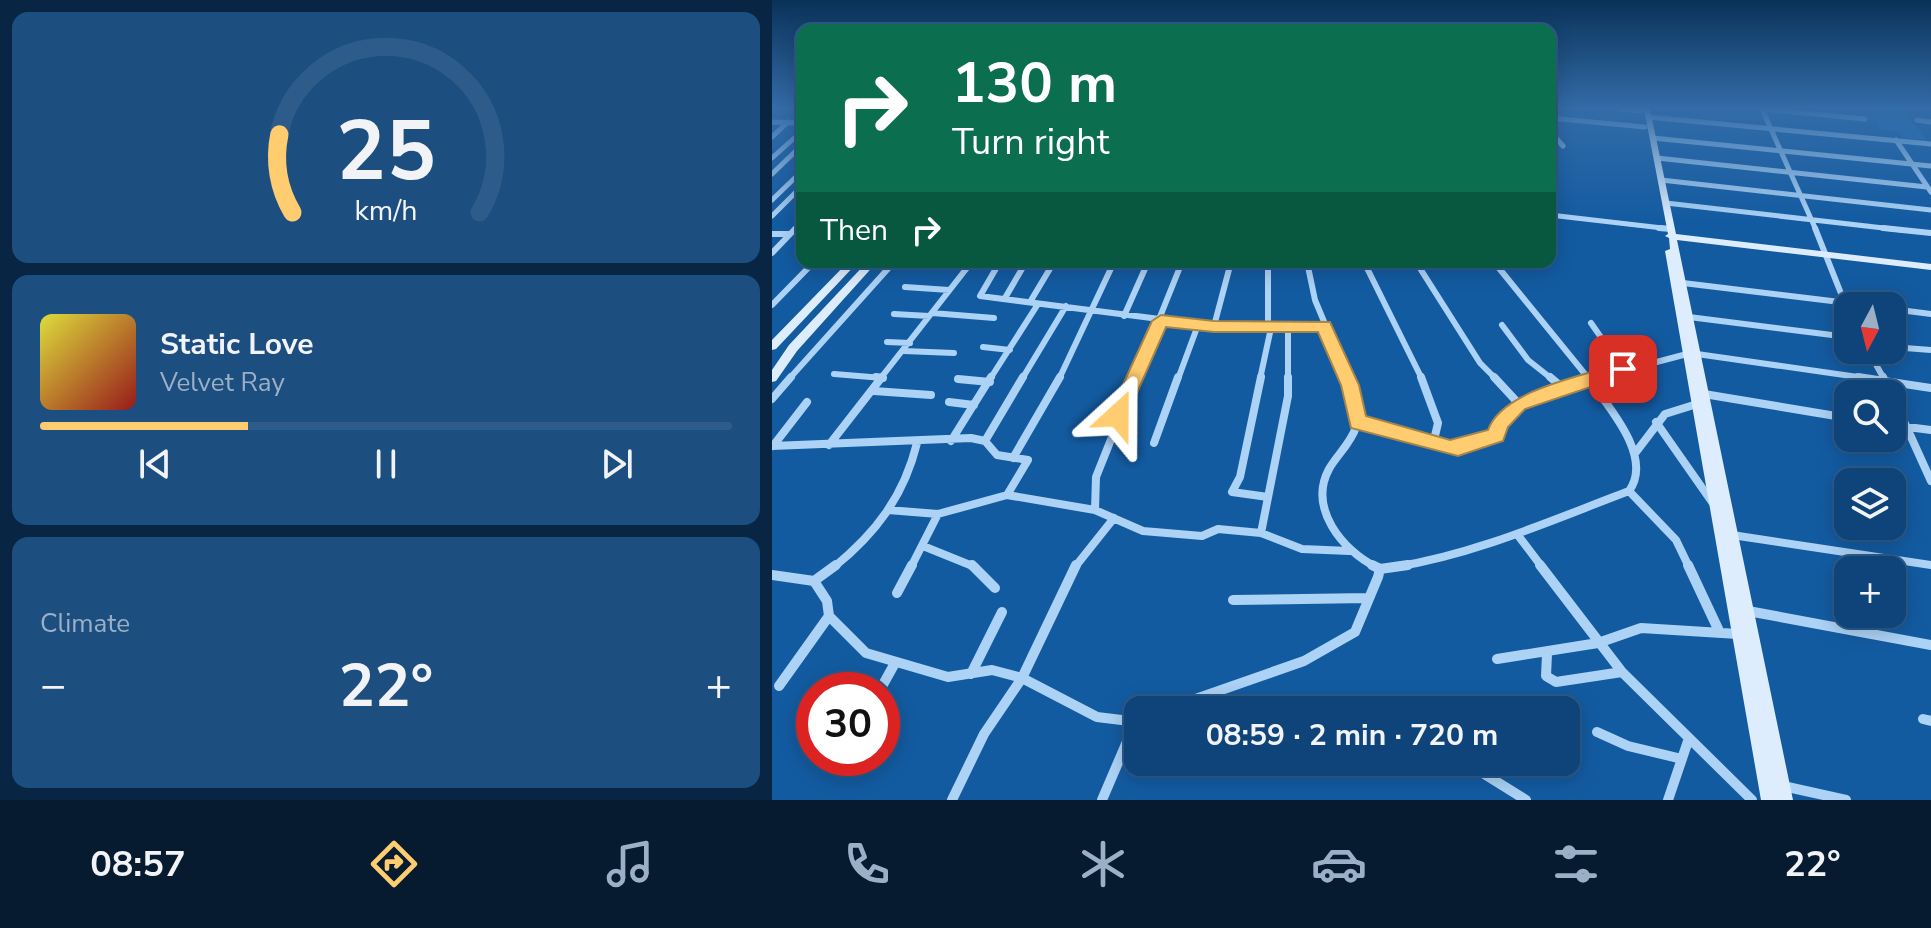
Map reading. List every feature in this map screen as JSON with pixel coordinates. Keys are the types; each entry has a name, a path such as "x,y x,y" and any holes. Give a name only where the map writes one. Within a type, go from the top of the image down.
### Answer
{"main road":[{"path":"1649,146 1701,399 1738,634 1769,800"},
{"path":"1655,146 1670,236 1683,283 1692,354"},
{"path":"1670,236 1931,275"},
{"path":"1829,260 1931,267"},
{"path":"772,346 847,268"},
{"path":"772,378 793,348 866,268"},
{"path":"1720,507 1732,535 1784,793"}],"street":[{"path":"772,158 785,146"},
{"path":"1748,146 1931,166"},
{"path":"1900,146 1929,190"},
{"path":"772,149 796,148"},
{"path":"1778,149 1829,260 1840,292"},
{"path":"772,174 796,152"},
{"path":"1657,158 1929,190"},
{"path":"772,200 796,177"},
{"path":"1661,180 1931,210"},
{"path":"772,216 796,192"},
{"path":"1666,203 1931,233"},
{"path":"1556,216 1670,236"},
{"path":"772,253 796,227"},
{"path":"772,234 789,234"},
{"path":"772,305 808,268"},
{"path":"772,399 889,268"},
{"path":"829,445 874,391 966,268"},
{"path":"996,268 979,295 1198,325 1288,329 1324,326"},
{"path":"1005,298 1022,268"},
{"path":"951,441 1010,350 1051,268"},
{"path":"1013,458 1064,371 1111,268"},
{"path":"1124,316 1145,268"},
{"path":"1095,510 1096,477 1180,268"},
{"path":"1214,326 1229,268"},
{"path":"1268,268 1269,328 1240,477 1232,492 1268,497"},
{"path":"1307,268 1308,280 1324,326 1350,385 1358,423 1351,441 1327,473 1322,494 1328,516 1349,551"},
{"path":"1367,268 1407,345 1432,404 1438,423 1434,440"},
{"path":"1420,268 1480,363 1519,404"},
{"path":"888,510 938,514 1007,495 1095,510 1143,531 1202,536 1218,529 1261,533 1302,549 1349,551 1380,569 1433,561 1517,534 1629,491 1637,480 1636,452 1590,381 1499,268"},
{"path":"1683,283 1834,300"},
{"path":"905,287 949,290"},
{"path":"985,441 1066,306"},
{"path":"1906,311 1931,314"},
{"path":"894,314 994,318"},
{"path":"1689,317 1834,335"},
{"path":"1591,323 1623,369"},
{"path":"1154,443 1198,325"},
{"path":"1502,325 1528,360 1563,388"},
{"path":"1261,533 1288,396 1288,329"},
{"path":"887,342 910,343"},
{"path":"983,347 1010,350"},
{"path":"1906,348 1931,350"},
{"path":"904,351 954,353"},
{"path":"1358,423 1458,448 1496,436 1500,424 1519,404 1623,369 1692,354 1866,380"},
{"path":"834,374 883,378"},
{"path":"958,379 990,382"},
{"path":"1906,385 1931,388"},
{"path":"874,391 931,395"},
{"path":"1636,452 1665,414 1701,399 1834,416"},
{"path":"772,446 807,402"},
{"path":"949,402 974,405"},
{"path":"1656,422 1720,507"},
{"path":"1907,427 1931,430"},
{"path":"1907,427 1931,481"},
{"path":"772,446 917,443 971,438 985,441"},
{"path":"985,441 991,453 1028,460 1007,495"},
{"path":"772,575 814,581 864,544 910,479 917,443"},
{"path":"1629,491 1676,540 1719,631"},
{"path":"897,593 938,514"},
{"path":"952,800 984,734 1022,678 1069,574 1114,518"},
{"path":"1517,534 1622,672 1752,800"},
{"path":"1732,535 1931,565"},
{"path":"923,546 949,554 990,578 995,588"},
{"path":"1204,696 1304,661 1355,632 1368,598 1378,585 1380,569"},
{"path":"814,581 827,601 829,616 866,653 948,677 992,670 1022,678 1097,717 1124,721"},
{"path":"1233,600 1368,598"},
{"path":"1747,611 1931,645"},
{"path":"971,674 1002,612"},
{"path":"779,686 829,616"},
{"path":"1497,659 1547,654 1598,643 1641,628 1738,634"},
{"path":"1547,654 1546,676 1556,682 1622,672"},
{"path":"890,672 895,663"},
{"path":"1597,732 1628,746 1682,759"},
{"path":"1668,800 1689,738"},
{"path":"1102,800 1124,750"},
{"path":"1487,776 1526,800"},
{"path":"1784,793 1846,800"}],"route":[{"path":"1118,415 1161,321 1288,329 1324,326 1350,385 1358,423 1386,427 1401,435 1434,440 1448,447 1458,448 1496,436 1500,424 1517,410 1519,404 1623,369"}]}
